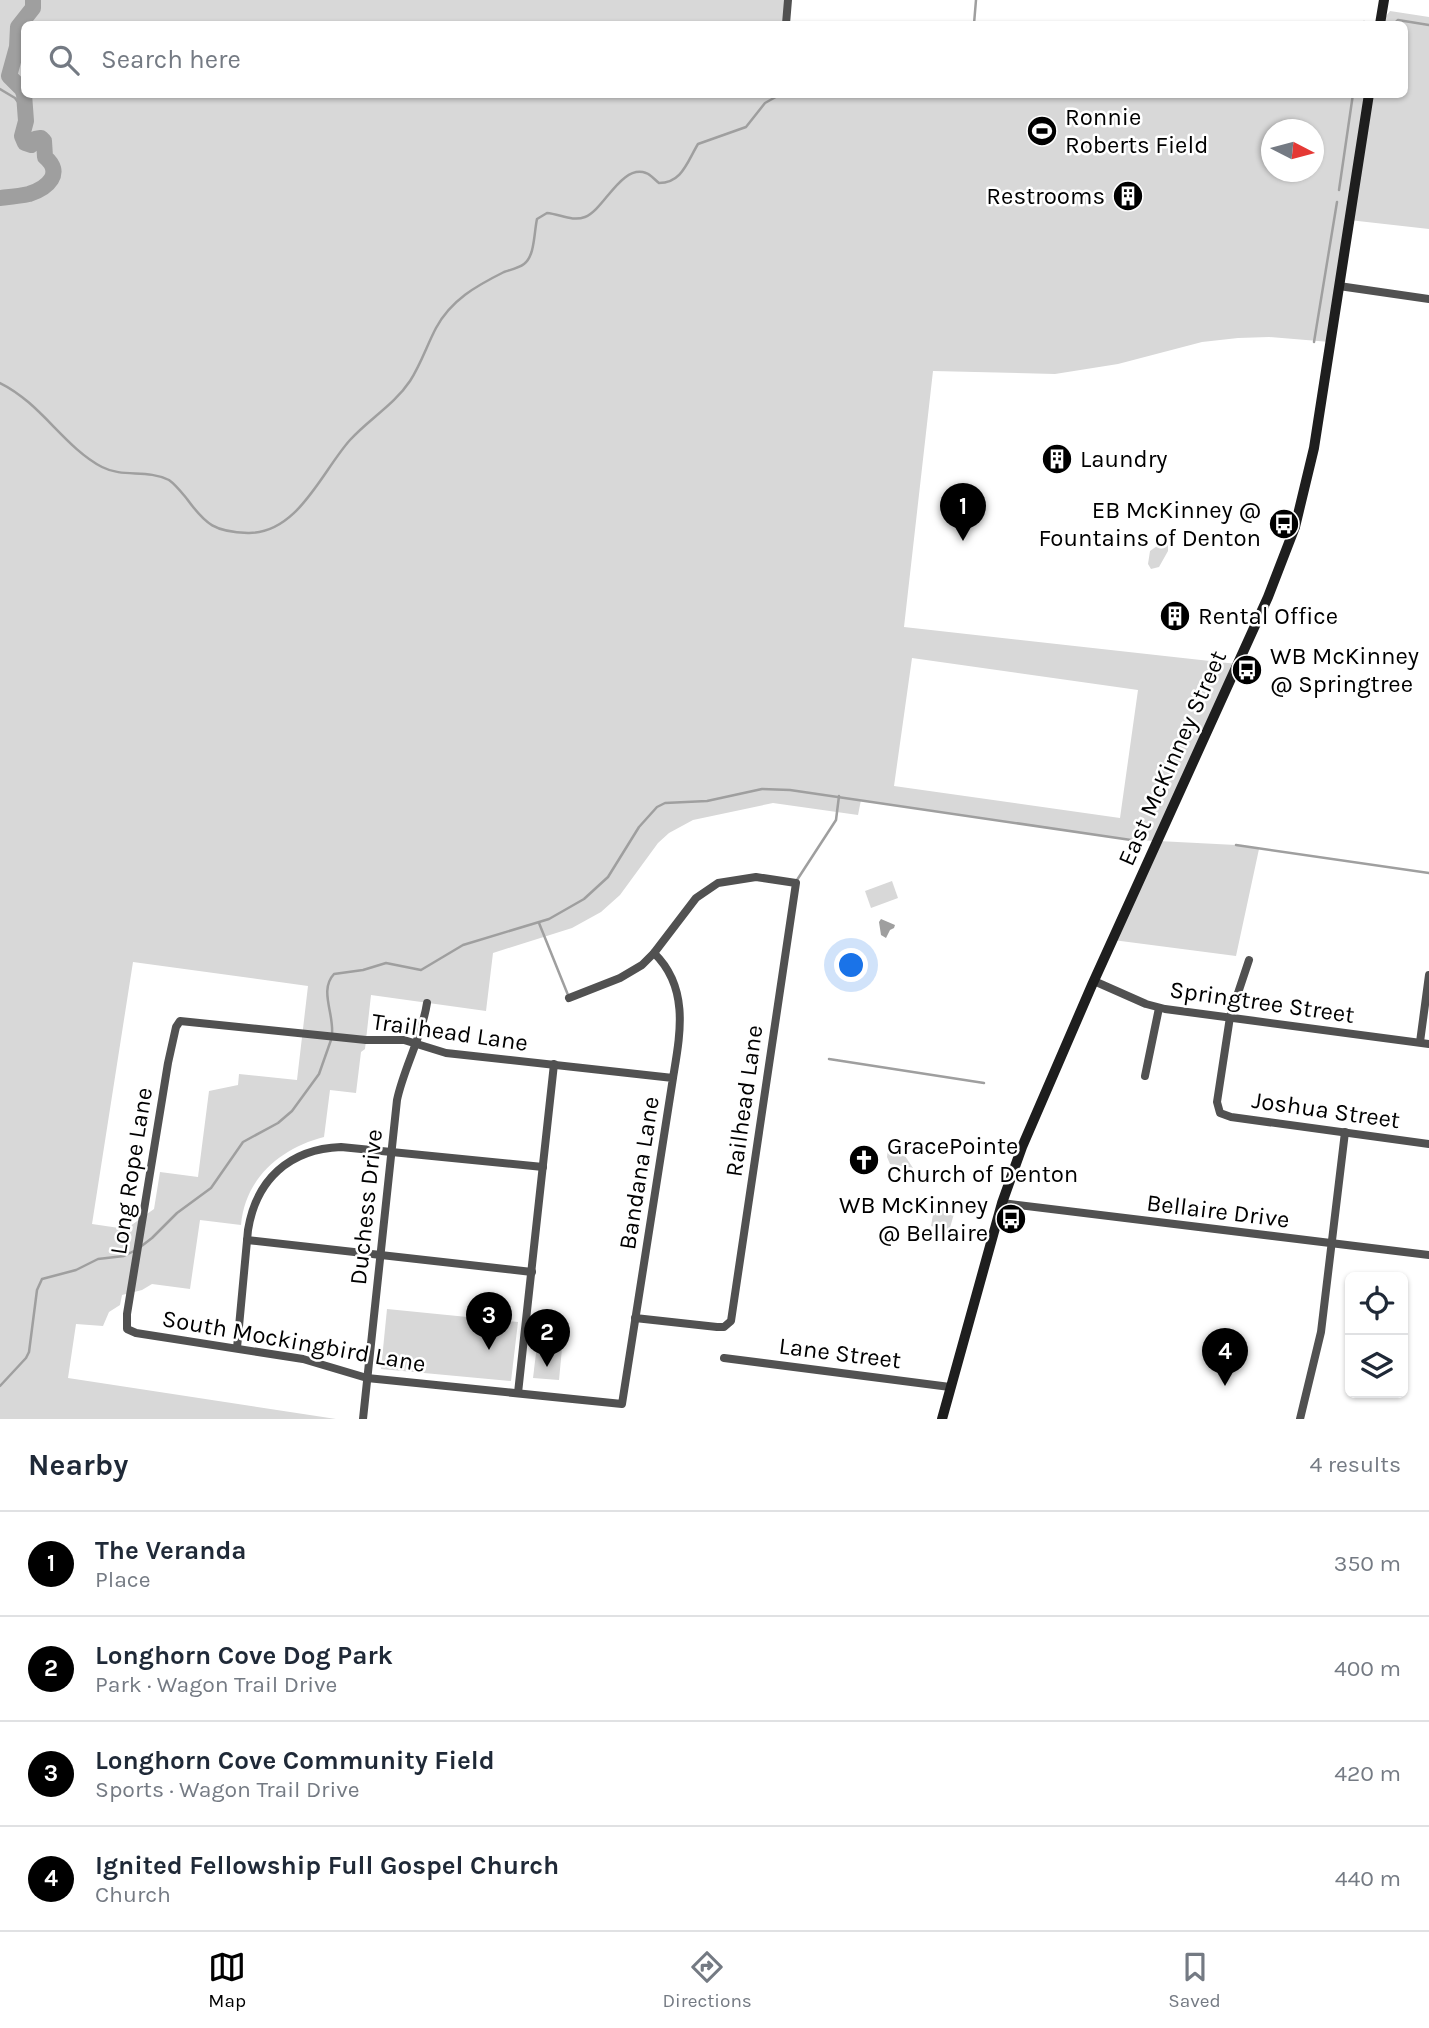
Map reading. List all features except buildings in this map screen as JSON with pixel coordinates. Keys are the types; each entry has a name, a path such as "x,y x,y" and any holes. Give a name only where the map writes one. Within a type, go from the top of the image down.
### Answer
{"main road":[{"path":"1380,21 1384,0"},
{"name":"East McKinney Street","path":"942,1419 1002,1203 1039,1104 1229,684 1295,527 1313,456 1368,98"}],"street":[{"path":"786,21 788,0"},
{"path":"1339,286 1429,299"},
{"name":"Railhead Lane","path":"635,1318 711,1327 729,1325 796,883 756,877 719,883 696,898 654,953"},
{"path":"569,998 620,978 642,965 654,953"},
{"name":"Bandana Lane","path":"622,1404 680,1034 680,1004 673,978 666,965 654,953"},
{"path":"1230,1017 1249,960"},
{"path":"1424,1043 1429,975"},
{"name":"Springtree Street","path":"1094,981 1159,1008 1424,1043"},
{"name":"Duchess Drive","path":"363,1419 398,1096 428,1003"},
{"path":"1145,1076 1159,1008"},
{"name":"Joshua Street","path":"1230,1017 1217,1102 1220,1113 1229,1117 1429,1144"},
{"name":"Trailhead Lane","path":"180,1021 366,1040 399,1040 446,1053 673,1078"},
{"name":"Long Rope Lane","path":"127,1329 168,1063 176,1027 180,1021"},
{"path":"518,1393 554,1065"},
{"path":"1300,1419 1319,1340 1345,1132"},
{"path":"237,1348 247,1240 257,1198 271,1177 289,1163 310,1152 331,1147 543,1167"},
{"name":"Bellaire Drive","path":"1002,1203 1429,1255"},
{"path":"247,1240 532,1272"},
{"name":"South Mockingbird Lane","path":"127,1329 136,1333 303,1359 367,1378 622,1404"},
{"name":"Lane Street","path":"724,1358 950,1387"}],"shaded area":[{"path":"0,0 788,0 786,21 21,21 21,98 1408,98 1408,21 1382,21 1390,11 1429,17 1429,229 1349,220 1330,342 1269,337 1202,342 1118,364 1055,374 933,371 904,627 1237,664 1158,841 1236,845 1259,849 1236,956 1113,940 1157,841 1131,840 861,800 858,815 773,803 693,820 669,833 658,843 620,895 601,912 572,928 493,953 486,1011 371,995 365,1049 361,1052 356,1093 330,1090 324,1137 293,1149 268,1168 250,1193 241,1225 200,1220 190,1289 152,1284 142,1290 122,1295 120,1305 109,1312 103,1326 76,1324 68,1378 336,1419 0,1419","holes":["912,658 1138,690 1120,818 894,786","133,962 308,986 297,1080 239,1074 238,1085 209,1091 198,1177 160,1172 154,1209 126,1229 92,1224"]},
{"path":"1164,541 1168,544 1168,551 1159,567 1151,569 1148,564 1150,551"},
{"path":"892,881 898,898 871,908 865,891"},
{"path":"881,919 895,925 886,938 881,935"},
{"path":"888,1148 901,1150 913,1168 890,1164 887,1157"},
{"path":"941,1206 956,1207 949,1231 931,1226 934,1209 941,1209"},
{"path":"387,1309 518,1322 511,1381 381,1369"},
{"path":"537,1345 562,1348 559,1380 533,1378"}],"waterway":[{"path":"23,21 33,8 33,0"},
{"path":"974,21 976,0"},
{"path":"1397,21 1404,21"},
{"path":"1408,22 1429,25"},
{"path":"21,23 9,76 21,88"},
{"path":"0,89 15,98 24,110"},
{"path":"0,198 36,191 47,184 53,174 51,163 45,157 44,141 41,138 35,139 31,145 25,143 22,136 26,121 24,98"},
{"path":"0,383 28,402 76,448 102,467 169,480 206,521 219,529 248,533 266,531 295,512 350,440 404,390 436,328 449,309 474,288 520,267 528,260 537,219 547,213 571,218 585,217 592,213 621,181 637,172 648,174 659,183 673,179 683,170 698,144 746,127 765,103 774,98"},
{"path":"1339,190 1352,98"},
{"path":"1314,342 1337,202"},
{"path":"332,1034 327,994 334,974 386,963 421,970 463,945 549,919 584,899 608,877 639,827 657,807 665,803 707,801 762,789 790,790 1131,840"},
{"path":"797,880 836,820 839,796"},
{"path":"1236,845 1429,873"},
{"path":"539,923 568,995"},
{"path":"139,1248 177,1213 211,1188 243,1142 278,1123 292,1111 319,1074 331,1040"},
{"path":"829,1059 984,1083"},
{"path":"0,1386 29,1352 37,1290 42,1279 76,1270 98,1259 124,1256 134,1251"}],"place":[{"name":"Ronnie Roberts Field","path":"1042,131"},
{"name":"Restrooms","path":"1128,196"},
{"name":"Laundry","path":"1057,459"},
{"name":"EB McKinney @ Fountains of Denton","path":"1284,524"},
{"name":"The Veranda","path":"963,541"},
{"name":"Rental Office","path":"1175,616"},
{"name":"WB McKinney @ Springtree","path":"1247,670"},
{"name":"GracePointe Church of Denton","path":"864,1160"},
{"name":"WB McKinney @ Bellaire","path":"1011,1219"},
{"name":"Longhorn Cove Community Field","path":"489,1350"},
{"name":"Longhorn Cove Dog Park","path":"547,1367"},
{"name":"Ignited Fellowship Full Gospel Church","path":"1225,1386"}]}
